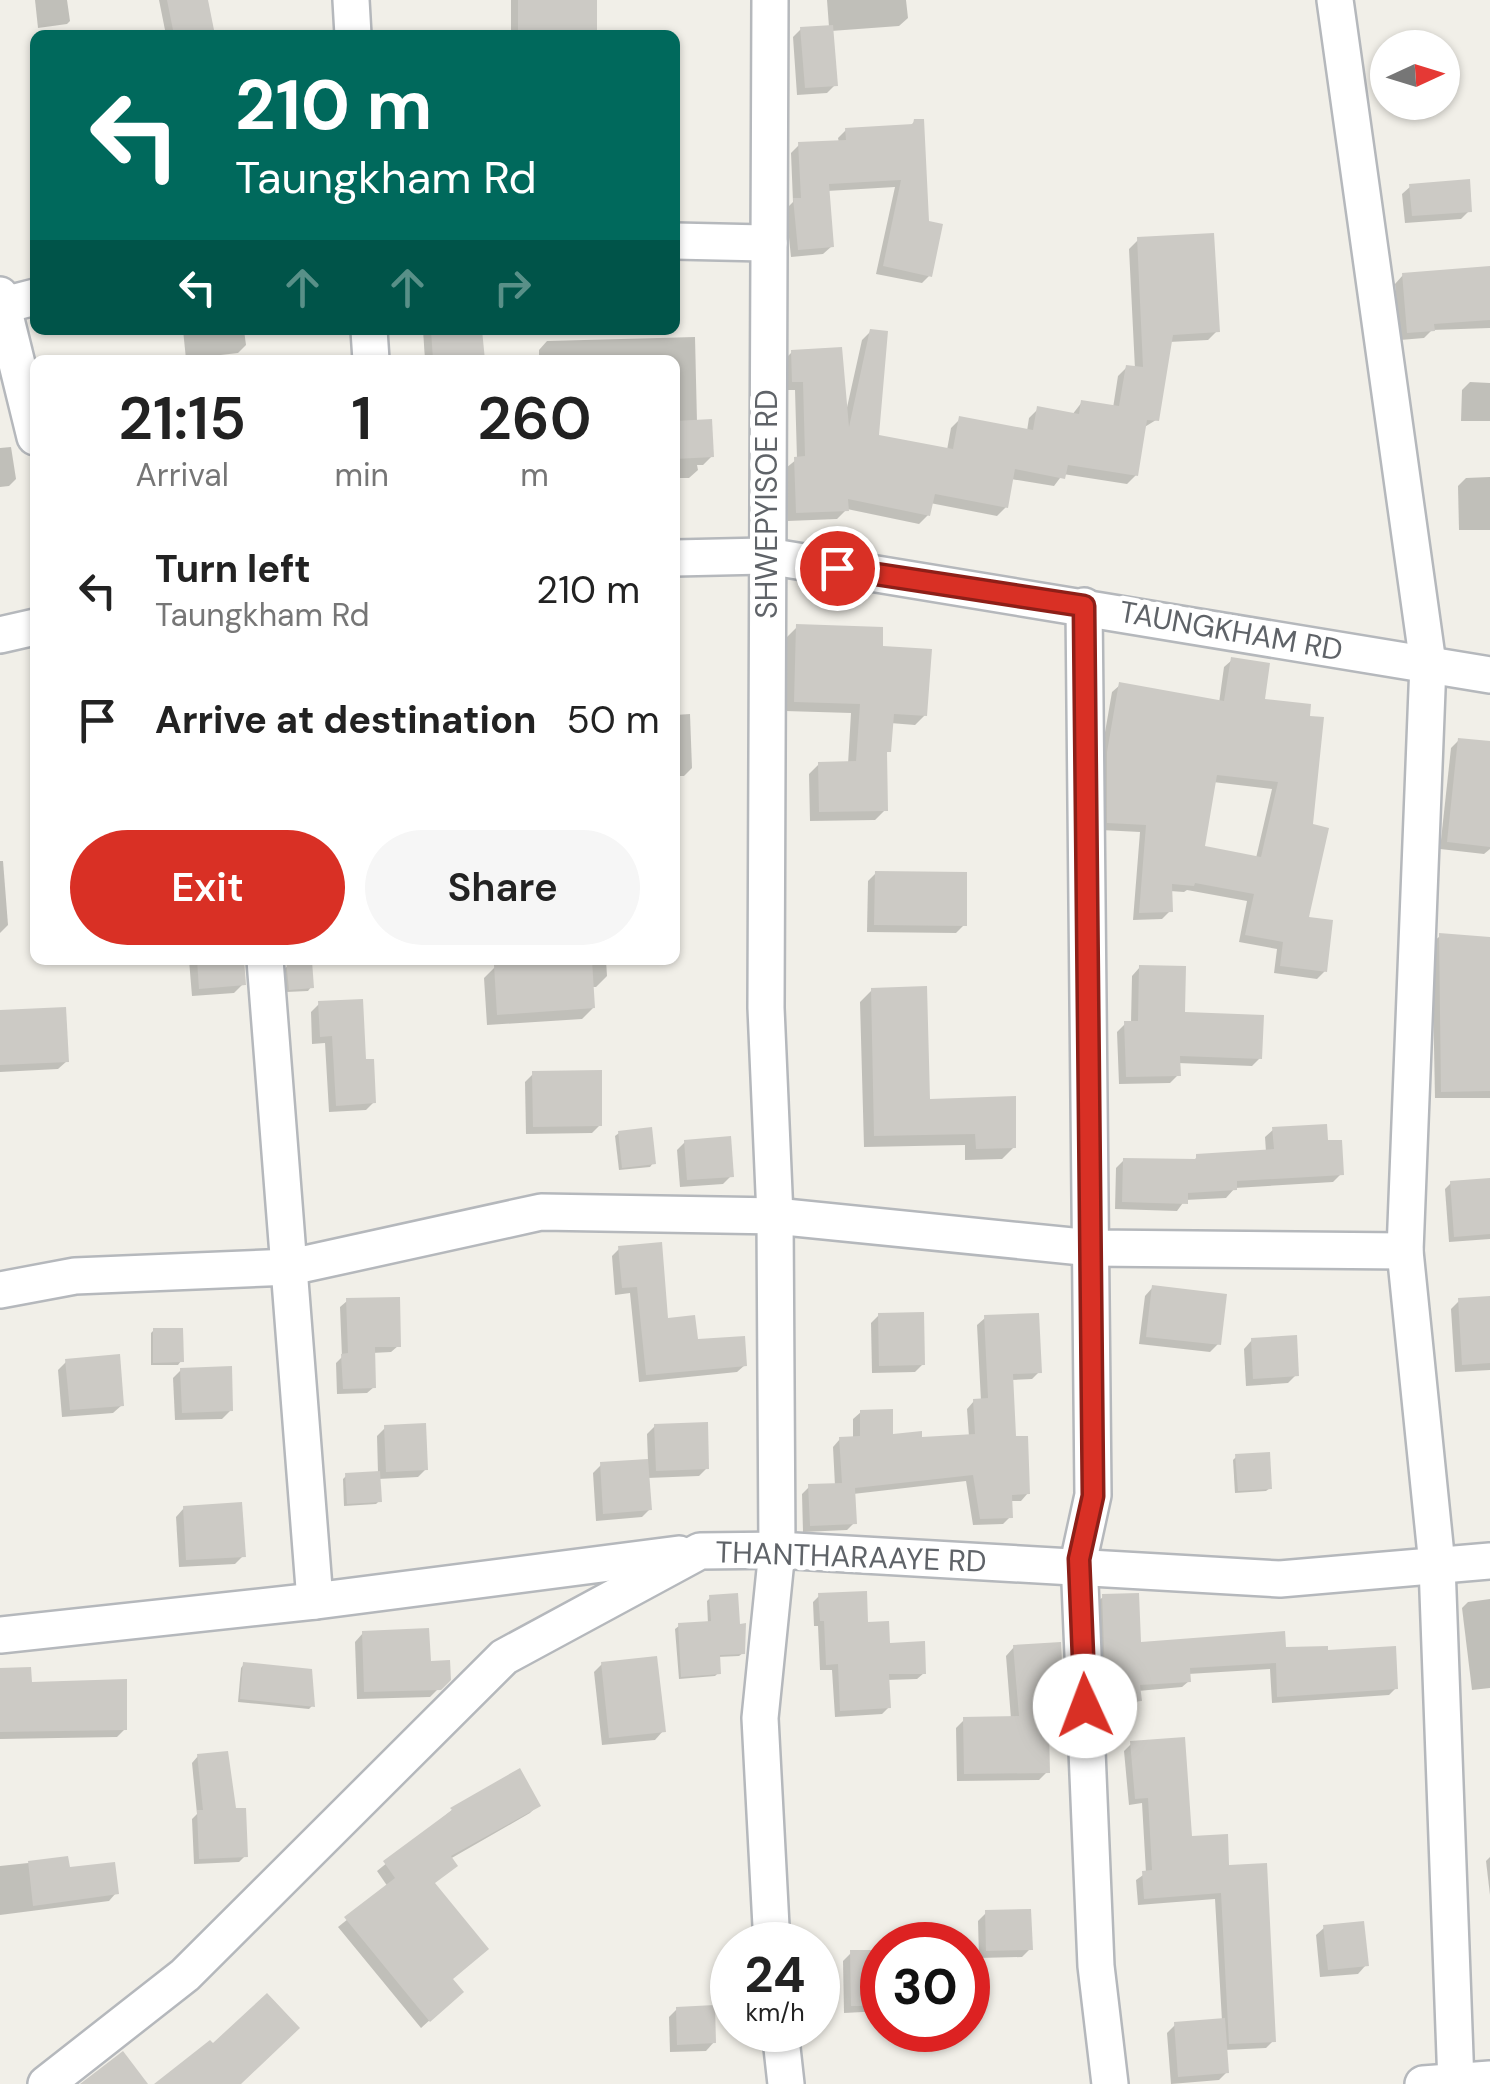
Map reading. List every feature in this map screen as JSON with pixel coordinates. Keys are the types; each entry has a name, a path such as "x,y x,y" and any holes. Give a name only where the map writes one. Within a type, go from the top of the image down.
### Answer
{"street":[{"path":"351,0 352,30"},
{"name":"SHWEPYISOE RD","path":"770,0 766,1008 775,1216 777,1550 760,1718 771,1922"},
{"path":"1335,0 1428,664 1405,1250 1436,1565 1456,2082"},
{"path":"680,241 768,243"},
{"path":"9,301 30,411"},
{"name":"TAUNGKHAM RD","path":"680,558 767,556 1490,676"},
{"path":"1084,606 1093,1496 1080,1567 1096,1966 1110,2084"},
{"path":"0,635 30,628"},
{"path":"265,965 315,1600"},
{"path":"0,1290 75,1276 291,1266 541,1212 775,1216 1092,1248 1405,1250"},
{"name":"THANTHARAAYE RD","path":"46,2084 185,1975 504,1657 700,1551 777,1550 1280,1579 1490,1561"},
{"path":"0,1635 700,1551"},
{"path":"782,2052 786,2084"}],"building":[{"path":"167,0 208,0 214,30 173,30"},
{"path":"518,0 597,0 597,30 518,30"},
{"path":"833,25 838,86 805,88 800,27"},
{"path":"914,119 924,119 929,221 943,224 932,277 883,266 901,180 829,184 834,247 798,250 793,198 801,198 798,142 846,140 845,128 913,124"},
{"path":"1470,179 1472,212 1412,216 1409,184"},
{"path":"1214,233 1220,332 1173,335 1159,421 1147,420 1138,476 1068,465 1065,479 1015,469 1008,508 935,494 930,516 848,499 849,511 796,513 794,457 805,456 803,382 792,382 791,350 842,347 849,427 870,329 888,331 879,435 953,449 959,416 1033,430 1037,406 1079,414 1081,400 1119,406 1126,365 1143,367 1137,237"},
{"path":"1490,266 1490,320 1434,324 1435,331 1407,333 1402,273"},
{"path":"431,335 482,335 484,355 433,355"},
{"path":"712,419 714,457 680,459 680,421"},
{"path":"796,624 883,627 883,646 932,649 927,716 894,714 891,752 887,752 888,811 819,812 818,762 856,761 860,704 794,702"},
{"path":"1231,657 1270,663 1265,699 1311,704 1310,716 1324,717 1313,824 1329,828 1309,917 1333,920 1327,972 1280,966 1283,942 1245,935 1254,894 1195,883 1172,884 1173,912 1139,913 1146,825 1107,823 1107,752 1119,682 1224,701","holes":["1217,775 1278,782 1261,857 1205,846"]},
{"path":"1458,738 1490,741 1490,847 1447,842"},
{"path":"875,871 967,872 967,926 874,925"},
{"path":"1439,933 1490,937 1490,1091 1441,1092"},
{"path":"197,965 244,965 246,985 199,989"},
{"path":"286,965 312,965 314,988 289,990"},
{"path":"494,965 592,965 595,1008 497,1015"},
{"path":"1139,965 1186,966 1185,1012 1264,1015 1262,1059 1180,1056 1181,1076 1126,1077 1124,1021 1138,1021"},
{"path":"927,986 930,1099 1016,1096 1016,1148 976,1149 975,1134 874,1136 871,988"},
{"path":"363,999 366,1059 374,1059 376,1103 336,1106 332,1036 320,1037 318,1001"},
{"path":"66,1007 69,1062 0,1065 0,1010"},
{"path":"602,1070 602,1126 533,1127 532,1071"},
{"path":"1327,1124 1328,1140 1342,1140 1344,1175 1237,1181 1237,1190 1188,1193 1188,1204 1122,1202 1123,1158 1196,1159 1196,1154 1274,1149 1272,1127"},
{"path":"652,1127 656,1164 622,1168 618,1131"},
{"path":"731,1136 734,1177 687,1180 684,1140"},
{"path":"1490,1178 1490,1234 1454,1237 1450,1181"},
{"path":"662,1242 668,1318 695,1315 698,1339 745,1336 747,1366 646,1375 637,1287 622,1288 618,1246"},
{"path":"1152,1285 1227,1294 1221,1345 1146,1337"},
{"path":"1490,1296 1490,1363 1462,1365 1458,1298"},
{"path":"400,1297 401,1347 375,1347 376,1388 343,1389 341,1354 348,1353 346,1298"},
{"path":"924,1312 925,1365 879,1366 878,1313"},
{"path":"1039,1313 1042,1373 1013,1374 1016,1436 1028,1436 1030,1494 1012,1495 1013,1518 980,1519 973,1475 855,1488 857,1524 810,1526 808,1484 842,1483 839,1437 860,1436 860,1410 893,1409 893,1434 975,1434 973,1399 988,1398 984,1315"},
{"path":"153,1328 183,1328 184,1362 153,1363"},
{"path":"1297,1335 1299,1376 1253,1379 1251,1338"},
{"path":"120,1354 124,1406 70,1410 65,1359"},
{"path":"232,1366 233,1411 182,1413 180,1368"},
{"path":"708,1422 709,1469 656,1471 654,1424"},
{"path":"426,1423 428,1470 386,1472 384,1425"},
{"path":"1270,1452 1272,1489 1238,1491 1235,1454"},
{"path":"648,1459 652,1510 603,1514 600,1462"},
{"path":"380,1471 382,1502 347,1504 345,1473"},
{"path":"242,1502 246,1557 186,1560 183,1506"},
{"path":"867,1591 868,1622 889,1621 890,1643 925,1641 926,1674 889,1674 891,1708 840,1711 838,1664 826,1665 818,1593"},
{"path":"738,1593 740,1624 746,1623 745,1654 720,1655 721,1674 681,1677 678,1623 711,1621 709,1595"},
{"path":"1139,1593 1141,1642 1285,1631 1286,1647 1328,1646 1328,1650 1396,1646 1398,1689 1277,1697 1276,1663 1190,1668 1191,1682 1140,1685 1142,1701 1106,1704 1102,1594"},
{"path":"429,1628 431,1661 450,1660 451,1680 441,1690 364,1692 362,1631"},
{"path":"1061,1642 1063,1684 1048,1685 1050,1773 964,1774 963,1717 1019,1716 1013,1645"},
{"path":"657,1656 666,1732 609,1738 601,1662"},
{"path":"243,1662 312,1669 315,1707 240,1699"},
{"path":"31,1667 32,1682 127,1679 127,1730 0,1732 0,1668"},
{"path":"1185,1737 1192,1836 1228,1834 1229,1865 1267,1863 1276,2042 1229,2044 1221,1893 1144,1899 1142,1871 1152,1870 1148,1798 1135,1799 1130,1741"},
{"path":"228,1751 236,1808 246,1808 248,1857 199,1859 197,1810 203,1810 197,1754"},
{"path":"520,1768 541,1806 451,1856 458,1866 435,1883 489,1949 453,1979 464,1992 430,2022 344,1917 395,1878 383,1861 450,1808"},
{"path":"68,1856 70,1867 115,1862 119,1894 33,1906 28,1861"},
{"path":"1031,1909 1033,1950 990,1951 990,1922 985,1922 985,1910"},
{"path":"1364,1921 1369,1966 1328,1970 1323,1925"},
{"path":"850,1950 860,1950 860,2006 851,2006"},
{"path":"267,1993 300,2028 241,2084 154,2084 210,2040 213,2043"},
{"path":"710,2005 710,2043 677,2045 676,2007"},
{"path":"1225,2018 1229,2073 1178,2077 1174,2022"},
{"path":"123,2051 148,2084 80,2084"}],"route":[{"path":"837,568 1084,606 1093,1496 1079,1559 1085,1706"}]}
